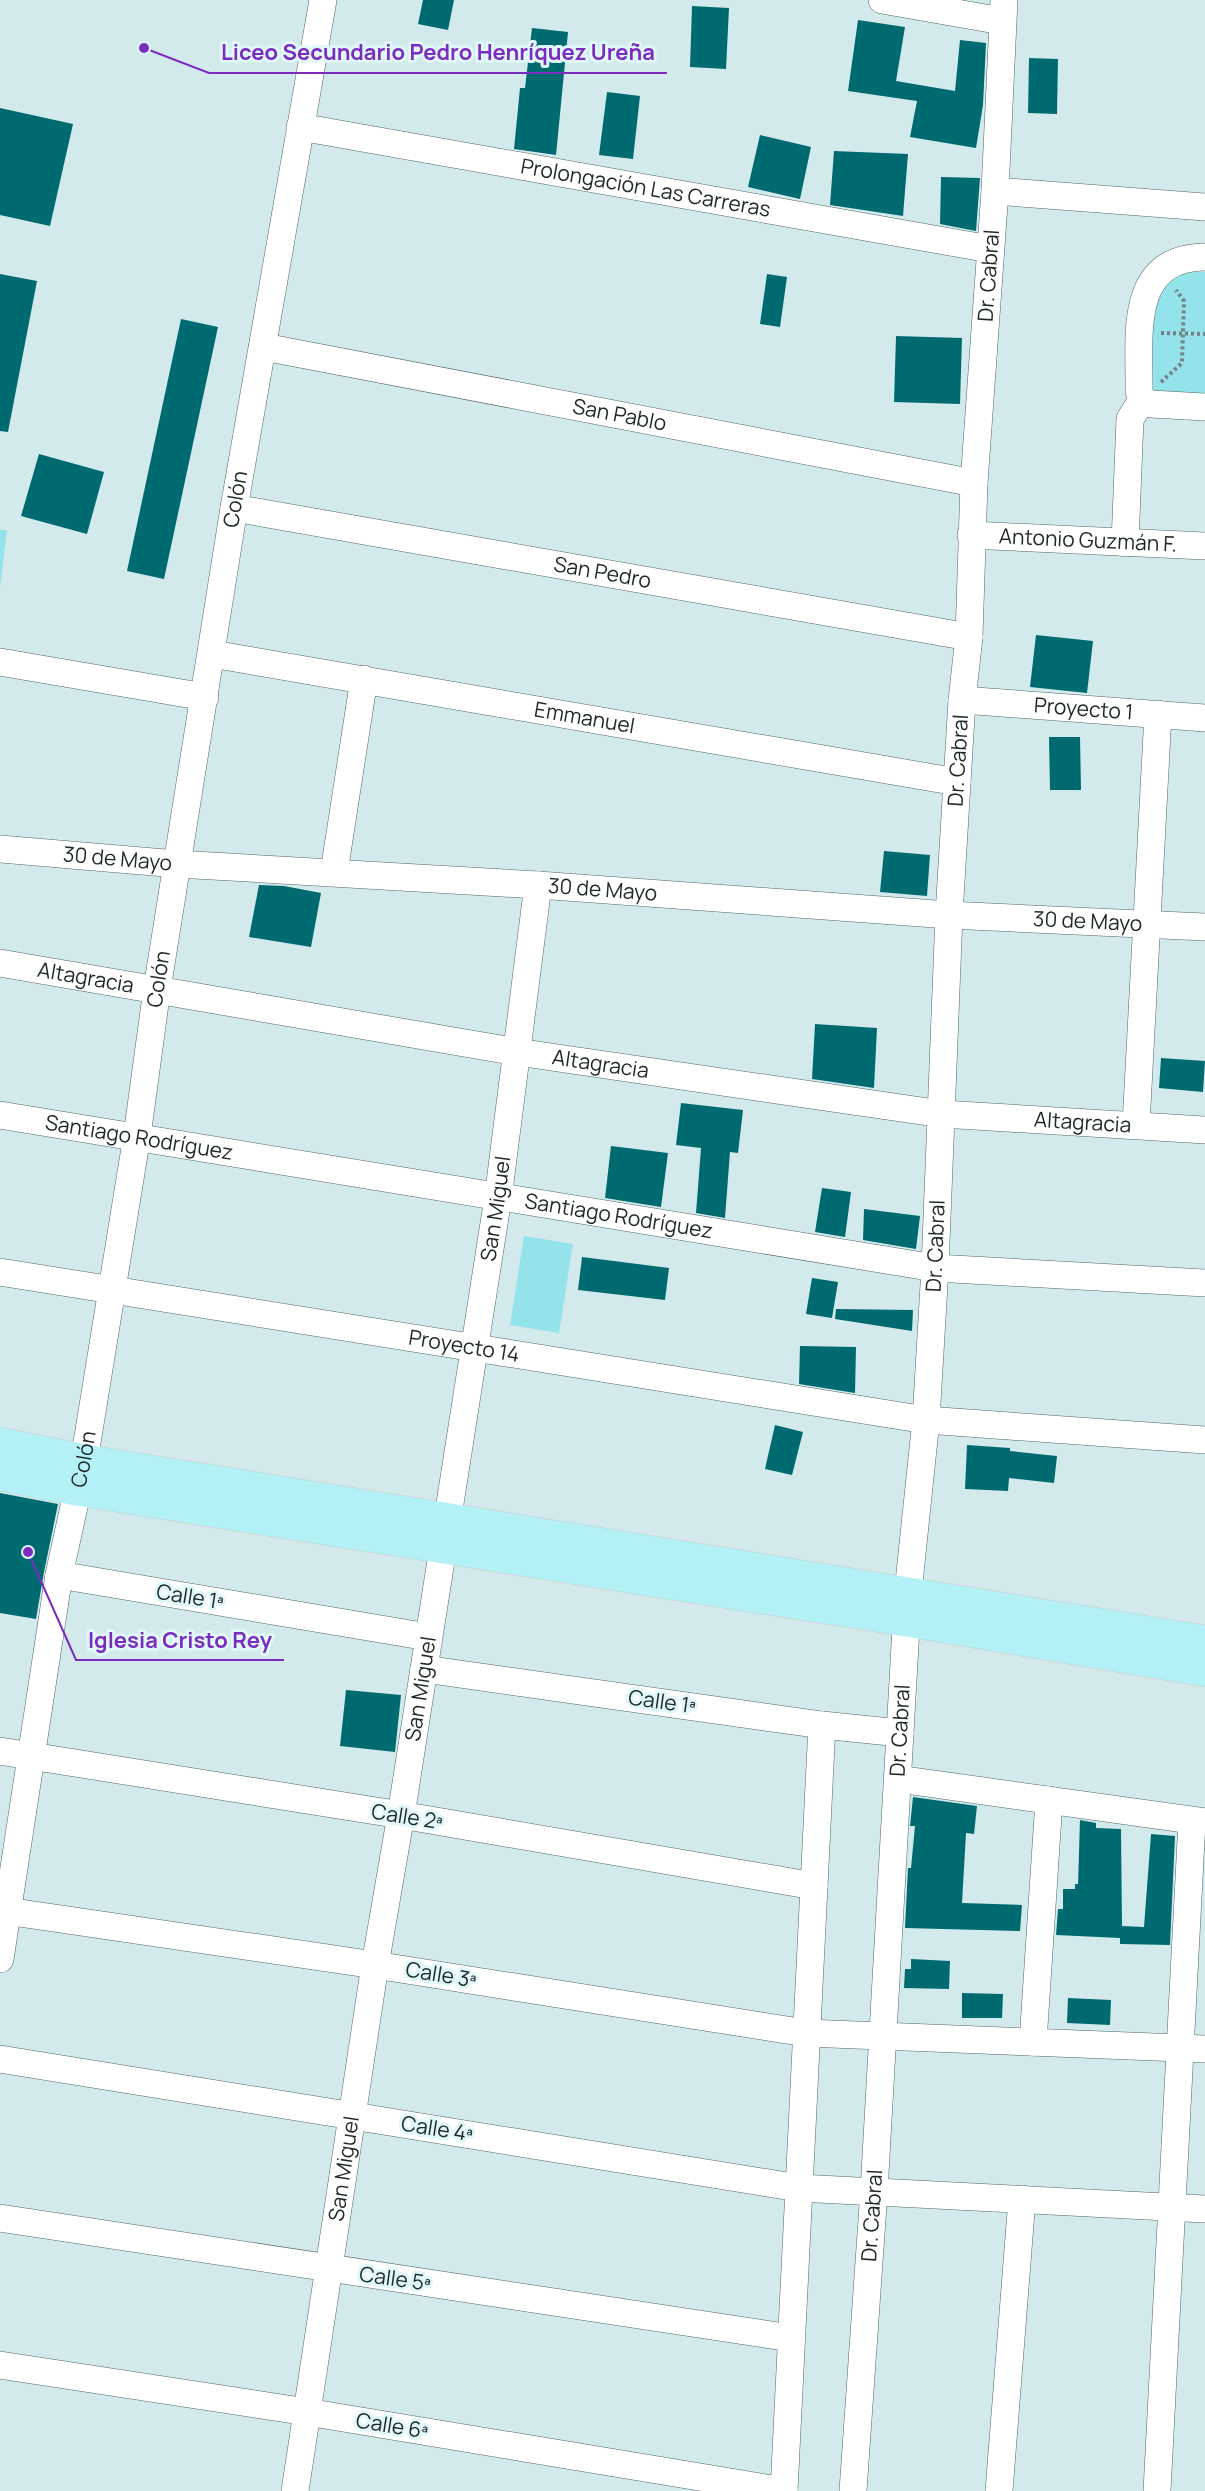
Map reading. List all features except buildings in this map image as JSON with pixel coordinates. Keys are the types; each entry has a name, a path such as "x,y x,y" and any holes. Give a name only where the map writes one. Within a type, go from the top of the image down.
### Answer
{"main road":[{"path":"0,1444 80,1475"},
{"path":"0,1474 80,1475 908,1606 1205,1642"},
{"path":"908,1606 1205,1670"}],"street":[{"name":"Colón","path":"0,1959 4,1910 59,1575 80,1475 111,1290 234,508 323,0"},
{"path":"882,0 1003,10"},
{"name":"Dr. Cabral","path":"853,2491 874,2191 908,1606 926,1420 935,1268 949,915 962,700 969,637 971,535 995,191 1003,10"},
{"name":"Prolongación Las Carreras","path":"300,127 990,249"},
{"path":"995,191 1205,207"},
{"path":"1205,257 1178,261 1161,271 1144,294 1140,311 1139,391 1142,400 1151,404 1205,406"},
{"name":"San Pablo","path":"264,347 974,483"},
{"path":"1125,543 1130,419 1142,400"},
{"name":"San Pedro","path":"234,508 969,637"},
{"name":"Antonio Guzmán F.","path":"971,535 1205,546"},
{"name":"Emmanuel","path":"212,654 957,782"},
{"path":"0,662 205,697"},
{"path":"334,872 364,679"},
{"name":"Proyecto 1","path":"962,700 1205,718"},
{"path":"1136,1125 1158,714"},
{"name":"30 de Mayo","path":"0,849 177,864 538,885 949,915 1205,927"},
{"name":"San Miguel","path":"294,2491 375,1965 498,1198 538,885"},
{"name":"Altagracia","path":"0,963 517,1052 942,1114 1205,1130"},
{"name":"Santiago Rodríguez","path":"0,1115 935,1268 1205,1283"},
{"name":"Proyecto 14","path":"0,1272 926,1420 1205,1440"},
{"name":"Calle 1ª","path":"59,1575 428,1637"},
{"name":"Calle 1ª","path":"424,1669 822,1725 900,1733"},
{"path":"784,2491 822,1725"},
{"name":"Calle 2ª","path":"0,1751 400,1815 814,1886"},
{"path":"897,1779 1199,1822 1192,2049 1170,2207 1157,2491"},
{"path":"1033,2042 1049,1800"},
{"name":"Calle 3ª","path":"4,1910 375,1965 807,2033 1192,2049"},
{"name":"Calle 4ª","path":"0,2059 799,2188 1205,2209"},
{"path":"999,2491 1022,2199"},
{"name":"Calle 5ª","path":"0,2218 791,2338"},
{"name":"Calle 6ª","path":"0,2365 307,2412 784,2491"}],"path":[{"path":"1142,400 1182,363 1184,301 1161,271"},
{"path":"1184,333 1205,334"}],"shaded area":[{"path":"1176,271 1205,272 1205,396 1149,394 1152,303"},
{"path":"0,530 7,530 0,588"},
{"path":"524,1236 573,1244 559,1333 510,1325"}],"place":[{"name":"Liceo Secundario Pedro Henríquez Ureña","path":"144,48"},
{"name":"Iglesia Cristo Rey","path":"28,1552"}]}
